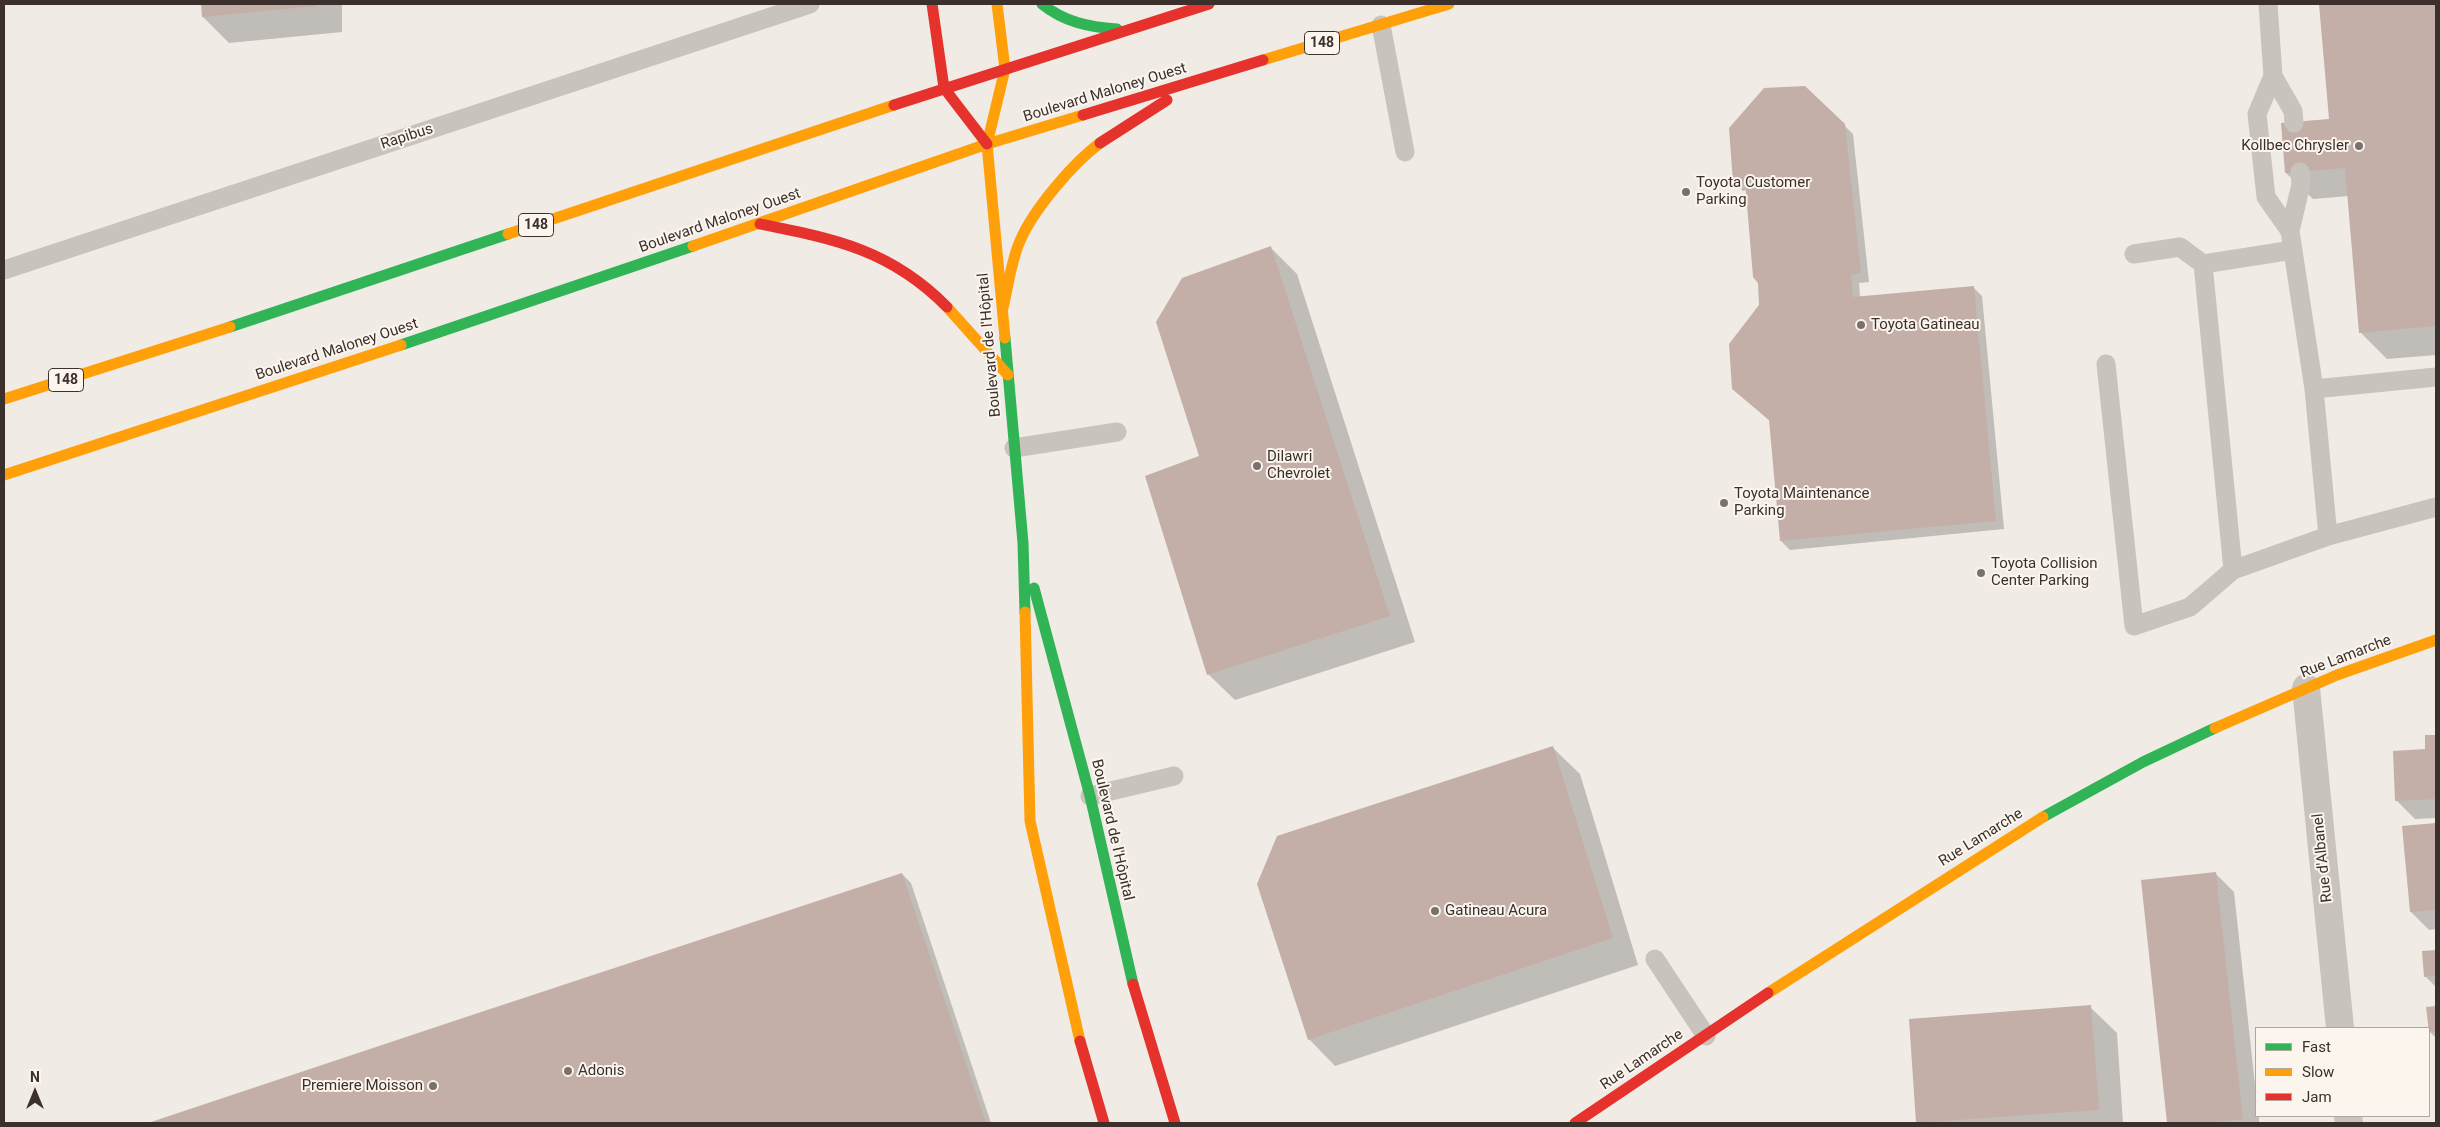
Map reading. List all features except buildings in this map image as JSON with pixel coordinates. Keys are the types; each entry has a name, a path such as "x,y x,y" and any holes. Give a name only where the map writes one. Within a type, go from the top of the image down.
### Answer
{"main road":[{"path":"932,4 944,88 987,144"},
{"name":"Boulevard de l'Hôpital","path":"997,4 1005,69 987,144 1023,543 1030,821 1074,1020 1104,1123"},
{"path":"1042,4 1062,18 1078,23 1096,28 1126,30"},
{"name":"148","path":"4,399 128,361 944,88 1209,4"},
{"name":"Boulevard Maloney Ouest","path":"4,475 524,305 987,144 1449,4"},
{"path":"1003,308 1020,241 1041,207 1064,178 1098,145 1194,82"},
{"path":"760,224 837,242 893,263 938,296 1008,375"},
{"name":"Boulevard de l'Hôpital","path":"1023,543 1090,796 1129,970 1175,1123"},
{"name":"Rue Lamarche","path":"1575,1123 1900,906 2050,813 2163,754 2306,688 2384,657 2436,640"}],"street":[{"name":"Rue d'Albanel","path":"2306,688 2340,1027"}],"lane":[{"name":"Rapibus","path":"4,270 810,4"},
{"path":"2268,4 2273,76 2293,111 2294,123"},
{"path":"1381,25 1405,152"},
{"path":"2273,76 2257,114 2266,197 2290,231"},
{"path":"2300,172 2301,184 2290,231 2314,389 2328,536"},
{"path":"2134,254 2180,247 2203,264 2293,250"},
{"path":"2203,264 2233,570"},
{"path":"2106,364 2134,626 2190,607 2233,570 2328,536 2436,507"},
{"path":"2314,389 2436,377"},
{"path":"1014,448 1117,432"},
{"path":"1090,796 1174,776"},
{"path":"1655,959 1706,1036"}],"traffic: fast":[{"path":"1042,4 1068,19 1097,27 1117,29"},
{"path":"230,327 508,234"},
{"path":"401,345 693,246"},
{"path":"1005,338 1023,543 1025,612"},
{"path":"1034,588 1090,796 1133,984"},
{"path":"2043,817 2143,762 2215,728"}],"traffic: slow":[{"path":"997,4 1005,69 987,144 1005,338"},
{"path":"1263,60 1449,4"},
{"path":"508,234 894,105"},
{"path":"693,246 987,144 1083,115"},
{"path":"1003,308 1014,257 1034,215 1066,175 1100,143"},
{"path":"947,307 1008,375"},
{"path":"4,399 230,327"},
{"path":"4,475 401,345"},
{"path":"1025,612 1030,821 1080,1041"},
{"path":"2215,728 2337,675 2436,640"},
{"path":"1768,993 2043,817"}],"traffic: jam":[{"path":"932,4 944,88 987,144"},
{"path":"894,105 1209,4"},
{"path":"1083,115 1263,60"},
{"path":"1100,143 1167,100"},
{"path":"760,224 813,235 861,250 905,272 947,307"},
{"path":"1133,984 1175,1123"},
{"path":"1575,1123 1768,993"},
{"path":"1080,1041 1104,1123"}],"place":[{"name":"Kollbec Chrysler","path":"2359,146"},
{"name":"Toyota Customer Parking","path":"1686,192"},
{"name":"Toyota Gatineau","path":"1861,325"},
{"name":"Dilawri Chevrolet","path":"1257,466"},
{"name":"Toyota Maintenance Parking","path":"1724,503"},
{"name":"Toyota Collision Center Parking","path":"1981,573"},
{"name":"Gatineau Acura","path":"1435,911"},
{"name":"Adonis","path":"568,1071"},
{"name":"Premiere Moisson","path":"433,1086"}]}
